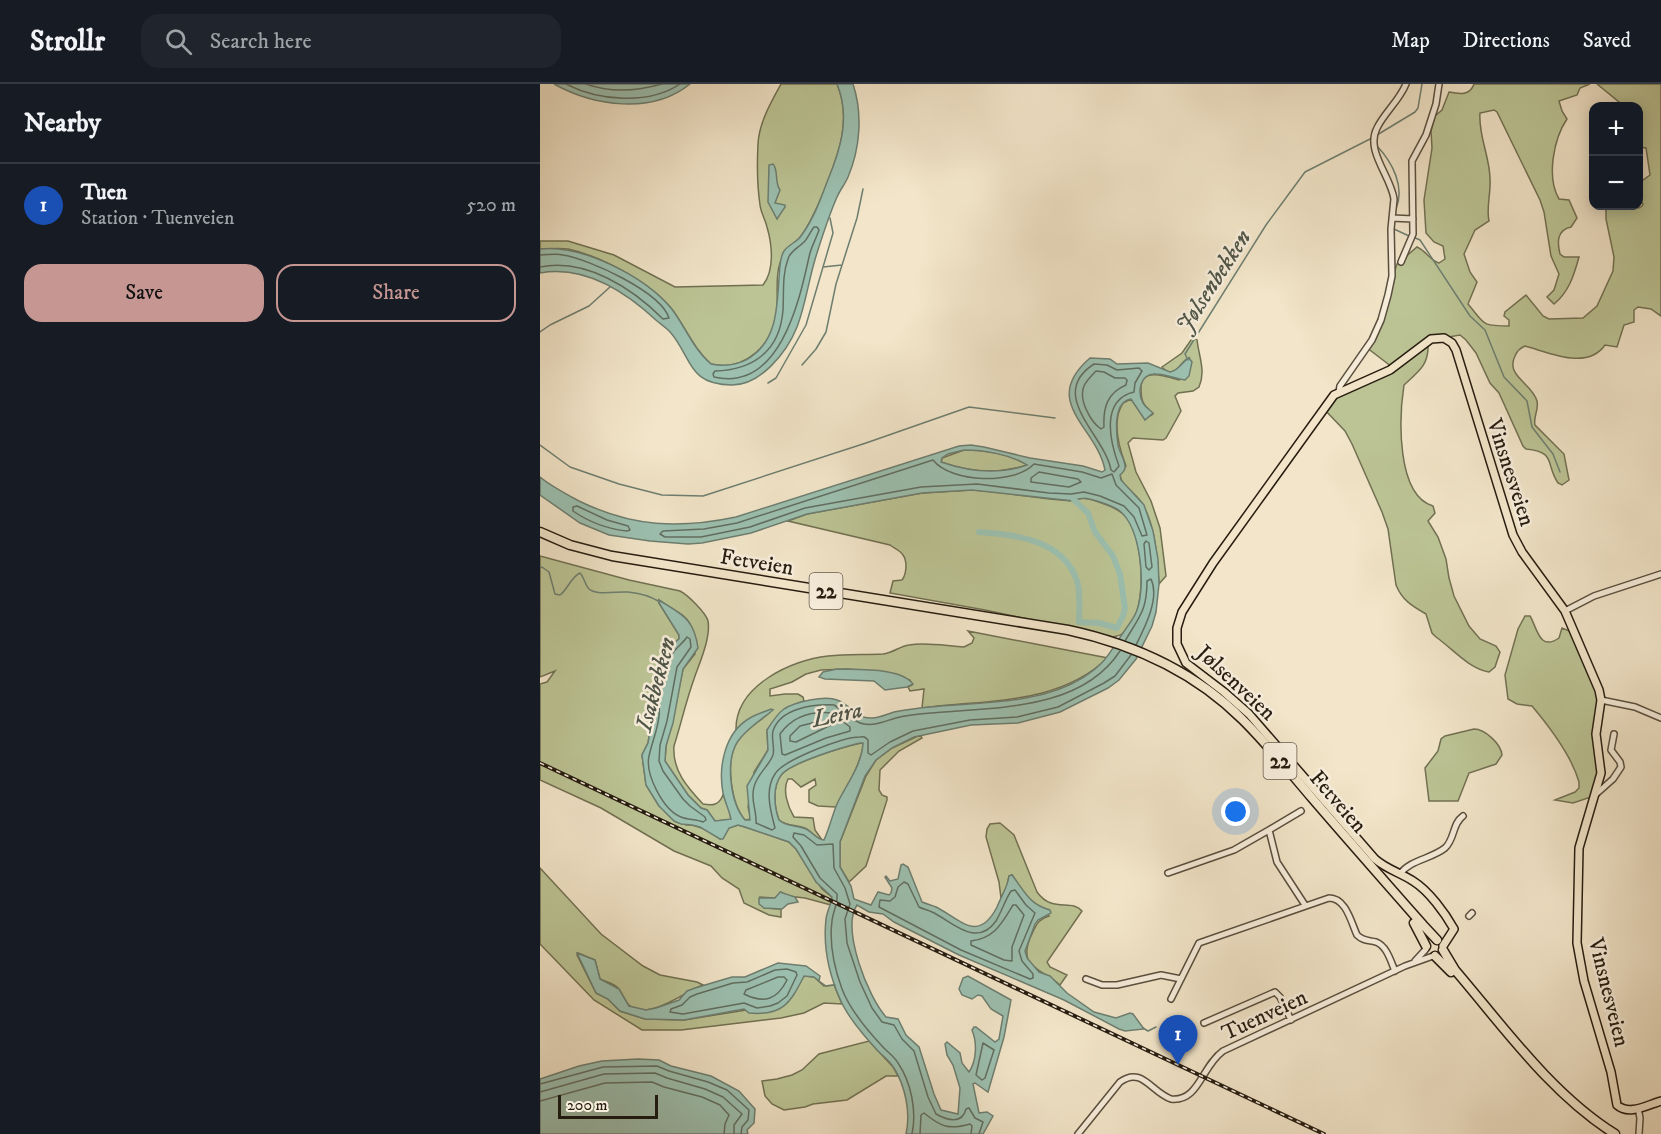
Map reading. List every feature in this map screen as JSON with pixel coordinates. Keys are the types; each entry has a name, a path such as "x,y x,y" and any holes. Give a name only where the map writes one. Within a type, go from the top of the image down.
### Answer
{"highway":[{"name":"Fetveien","path":"540,532 570,545 618,557 1054,628 1111,643"},
{"name":"Fetveien","path":"540,537 569,549 611,560 1111,643"},
{"name":"22","path":"1111,643 1146,656"},
{"name":"Fetveien","path":"1146,656 1173,668 1204,688 1242,719 1440,944 1455,970 1556,1087 1587,1115 1615,1134"},
{"name":"Fetveien","path":"1146,656 1202,692 1248,732 1414,924 1430,952 1560,1097 1584,1119 1606,1134"},
{"path":"1430,940 1440,944 1440,954 1430,952 1430,940"}],"main road":[{"name":"Vinsnesveien","path":"1338,393 1390,370 1416,348 1431,339 1444,338 1452,343 1513,535 1522,552 1565,610 1598,685 1601,700 1596,730 1601,773 1578,853 1577,952 1611,1072 1616,1103 1626,1110 1638,1108"},
{"name":"Jølsenveien","path":"1338,393 1212,563 1180,617 1176,639 1181,656 1189,666 1249,714 1371,855 1383,866 1415,883 1425,892 1454,930 1440,944"},
{"path":"1638,1108 1661,1101"}],"street":[{"name":"Jølsenveien","path":"1338,393 1340,386 1372,340 1383,313 1392,276 1394,204 1392,189 1377,155 1374,140 1377,127 1406,84"},
{"path":"1401,262 1413,234 1411,164 1429,125 1438,98 1439,84"},
{"path":"1392,218 1413,219"},
{"path":"1565,610 1594,596 1661,574"},
{"path":"1601,700 1635,707 1661,718"},
{"name":"Vinsnesveien","path":"1595,795 1613,779 1621,767 1611,750 1614,734"},
{"path":"1168,873 1234,850 1301,811"},
{"path":"1400,874 1407,866 1446,848 1457,822 1463,816"},
{"path":"1269,830 1277,862 1305,905"},
{"path":"1171,999 1199,943 1326,898 1338,899 1357,935 1361,939 1380,944 1385,949 1395,971"},
{"name":"Tuenveien","path":"1078,1134 1120,1082 1126,1078 1138,1077 1166,1097 1182,1099 1193,1092 1216,1056 1230,1047 1395,971 1430,952"},
{"path":"1086,979 1102,985 1117,985 1161,975 1181,979"},
{"path":"1204,1023 1275,992 1280,997 1291,1020"},
{"path":"1638,1108 1639,1134"}],"shaded area":[{"path":"781,84 837,84 844,123 839,148 821,199 801,236 781,260 777,279 775,323 764,344 756,353 735,364 711,364 700,352 674,312 654,291 596,258 568,249 540,249 540,241 568,241 614,255 675,287 763,285 771,265 771,249 759,197 758,144 763,121"},
{"path":"1474,84 1590,84 1580,88 1577,95 1559,101 1567,119 1555,147 1553,180 1559,199 1569,200 1577,218 1571,227 1561,234 1558,241 1559,250 1564,257 1579,257 1567,289 1554,304 1547,297 1554,290 1559,274 1551,256 1540,200 1497,112 1494,110 1480,113 1489,171 1489,221 1475,230 1464,254 1470,272 1477,282 1468,304 1484,322 1509,326 1509,320 1504,316 1505,312 1526,295 1543,316 1549,319 1583,318 1597,306 1613,271 1614,257 1606,210 1643,210 1643,180 1650,175 1646,148 1643,148 1643,102 1619,102 1597,84 1661,84 1661,316 1651,309 1638,307 1634,310 1634,322 1624,325 1617,347 1605,345 1597,353 1588,357 1567,358 1525,346 1518,351 1513,363 1516,374 1530,389 1537,401 1535,425 1564,454 1569,480 1562,485 1558,483 1546,456 1523,446 1499,393 1490,383 1476,353 1460,335 1437,339 1428,345 1425,363 1404,385 1401,434 1406,471 1412,487 1421,499 1433,506 1435,513 1428,521 1438,537 1446,559 1454,596 1469,626 1480,639 1496,646 1500,652 1495,667 1489,672 1474,667 1436,637 1432,633 1426,614 1401,595 1396,585 1388,529 1382,512 1345,431 1325,410 1333,393 1392,367 1366,347 1374,333 1397,264 1417,247 1439,263 1445,259 1443,246 1434,242 1426,233 1424,200 1432,148 1431,131 1435,116 1442,110 1449,92 1460,94 1472,88"},
{"path":"1194,338 1197,340 1202,370 1199,387 1175,396 1181,411 1166,438 1163,440 1133,438 1128,443 1136,472 1151,501 1160,528 1166,576 1159,584 1151,523 1140,501 1121,480 1120,475 1126,466 1119,443 1117,418 1123,403 1131,399 1145,419 1153,414 1142,400 1142,382 1149,375 1179,380 1189,358 1175,371 1167,372 1162,367 1182,353"},
{"path":"964,450 997,453 1028,465 1005,470 984,471 941,462 942,458"},
{"path":"972,490 1061,500 1087,499 1118,510 1128,519 1133,530 1140,561 1140,597 1137,613 1131,625 1122,634 1113,637 890,593 893,581 902,580 905,572 905,558 899,551 890,545 788,521 807,514 922,493"},
{"path":"540,556 680,591 700,609 708,621 708,635 674,746 675,763 686,785 703,804 718,803 723,795 731,820 715,821 707,810 701,808 688,795 665,761 666,746 683,669 695,654 688,620 659,600 679,635 679,639 668,648 661,662 653,693 653,715 648,743 642,755 646,785 659,806 686,825 705,829 720,839 729,828 738,825 789,842 822,889 832,897 831,905 787,896 781,892 775,898 760,897 764,908 781,909 781,917 769,915 744,903 739,889 722,878 711,866 674,851 601,808 540,780 540,684 547,682 555,671 540,677"},
{"path":"1525,616 1530,616 1540,636 1547,642 1559,638 1562,628 1572,632 1599,697 1596,733 1600,764 1591,797 1573,803 1555,800 1579,788 1576,772 1565,752 1532,706 1517,704 1508,699 1505,675 1518,629"},
{"path":"968,631 1108,658 1088,674 1044,693 996,701 922,708 924,689 910,691 908,687 912,685 910,680 886,672 821,670 770,689 770,696 798,694 803,697 804,701 793,705 767,730 768,750 754,772 748,807 751,819 745,820 736,803 731,782 733,750 745,733 772,710 764,712 736,730 738,714 745,700 755,688 782,670 813,659 835,655 883,654 916,644 964,647 972,643 974,638"},
{"path":"1474,729 1492,738 1499,746 1502,755 1496,764 1469,773 1458,801 1429,801 1425,768 1438,751 1441,739"},
{"path":"920,735 922,738 899,751 880,770 879,790 887,797 887,800 866,866 849,882 840,867 840,842 866,776 876,760 892,748"},
{"path":"864,743 853,776 836,807 818,806 809,802 809,790 816,785 815,779 801,787 792,779 788,779 786,783 788,803 794,817 813,818 815,830 822,840 807,829 779,820 775,796 782,774 807,760"},
{"path":"1000,823 1014,835 1037,892 1043,899 1055,904 1078,907 1082,911 1047,962 1050,967 1067,975 1060,985 1033,966 1027,954 1027,946 1036,926 1039,921 1049,916 1030,901 1012,875 1009,876 1001,898 999,882 986,837 990,824"},
{"path":"540,868 601,934 643,966 660,975 703,985 657,1008 638,1010 628,1004 617,987 600,979 595,960 578,953 596,993 608,999 620,1011 645,1019 684,1020 746,1010 805,976 814,977 824,986 834,985 842,1004 824,1003 804,1013 781,1018 681,1030 642,1030 594,1000 540,944"},
{"path":"869,1041 893,1067 898,1076 886,1076 847,1100 805,1107 784,1110 772,1104 765,1096 762,1081 792,1075 802,1070 819,1054"}],"water":[{"path":"554,84 690,84 675,94 658,100 623,104 587,98"},
{"path":"837,84 853,84 856,95 859,131 855,155 847,180 837,197 826,225 793,337 780,356 763,373 743,384 718,384 707,380 693,368 669,331 618,291 588,277 572,273 540,273 540,249 556,249 592,257 628,274 659,296 671,308 699,351 711,364 732,365 751,357 760,350 771,332 782,254 799,238 809,223 819,203 840,146 843,109"},
{"path":"773,164 780,190 775,203 785,205 777,219 768,202 769,165"},
{"name":"Leira","path":"1090,358 1110,359 1117,364 1148,363 1170,372 1176,370 1189,358 1192,362 1189,376 1185,380 1156,374 1143,380 1140,389 1141,399 1153,413 1145,420 1131,399 1125,401 1118,411 1118,445 1125,465 1120,475 1121,480 1144,505 1153,531 1158,559 1159,584 1152,626 1136,659 1119,680 1060,712 1018,723 971,725 914,737 892,748 876,760 865,776 840,842 840,867 851,886 854,899 871,905 878,892 889,895 891,893 892,888 885,877 890,881 898,879 903,864 908,867 922,902 936,907 961,922 976,926 990,918 997,907 1009,876 1012,875 1032,901 1050,910 1051,913 1035,924 1025,951 1027,958 1039,972 1050,976 1067,993 1094,1012 1116,1018 1133,1014 1144,1029 1125,1031 1119,1029 1064,1000 959,955 894,922 883,914 869,912 857,905 852,930 854,946 865,979 886,1017 898,1019 906,1035 919,1047 941,1110 958,1114 960,1088 945,1044 947,1042 960,1053 962,1063 969,1072 974,1062 975,1051 972,1030 976,1027 995,1042 999,1039 1003,1016 991,1009 982,996 978,995 972,999 962,995 959,989 963,978 968,976 1011,1000 1004,1037 988,1092 975,1083 973,1084 979,1113 987,1112 993,1116 983,1134 906,1134 907,1108 898,1075 891,1063 852,1020 843,1006 833,980 825,939 826,919 832,897 816,882 796,849 789,842 738,825 729,828 723,839 720,839 700,827 681,824 674,821 659,806 646,785 642,755 648,743 653,715 653,693 661,662 668,648 679,639 679,635 659,600 686,618 693,630 698,648 683,669 673,723 666,746 665,761 688,795 701,808 707,810 715,821 731,819 722,783 723,761 729,741 741,724 750,718 773,710 742,736 734,749 731,770 733,793 740,813 745,820 750,820 747,786 768,750 767,730 779,713 789,706 825,698 842,702 866,718 875,718 916,708 1009,701 1048,693 1067,686 1092,671 1107,657 1131,622 1140,599 1140,558 1133,531 1127,519 1116,508 1090,499 1074,501 972,490 922,493 807,514 751,533 688,544 609,535 580,523 540,495 540,477 569,496 599,510 637,521 675,524 736,517 959,446 984,447 1030,458 1083,466 1102,472 1105,470 1100,455 1075,414 1070,401 1070,388 1076,374","holes":["964,450 996,453 1027,465 1005,470 984,471 941,462 942,458 948,454","863,743 860,759 837,804 824,840 806,829 788,825 779,820 775,797 777,784 782,774 807,760"]},
{"path":"837,669 889,672 913,684 885,690 874,681 819,677 823,672"},
{"path":"780,892 795,897 798,902 788,904 782,909 764,908 759,904 759,898 775,898"},
{"path":"577,953 595,960 600,979 619,989 629,1006 646,1010 679,1000 687,991 695,988 732,977 745,977 778,963 806,966 820,976 819,981 814,977 804,976 789,1001 784,1006 770,1012 749,1013 744,1009 684,1020 645,1019 620,1011 608,999 596,993"},
{"path":"659,1060 671,1066 711,1076 739,1091 755,1109 754,1123 747,1130 748,1134 540,1134 540,1079 602,1061"}],"waterway":[{"path":"1377,135 1415,112 1418,108 1422,84"},
{"name":"Jølsenbekken","path":"1188,360 1185,354 1266,225 1305,172 1372,138"},
{"path":"1377,146 1388,160 1396,176 1399,192 1396,209"},
{"path":"802,365 816,349 826,332 836,284 857,218 863,189"},
{"path":"768,383 776,378 806,325 833,233 830,218"},
{"path":"1394,220 1394,229 1409,236"},
{"path":"1413,237 1420,240 1470,316 1485,330 1504,377 1527,401 1532,427 1553,454 1560,472"},
{"path":"823,267 842,265"},
{"path":"540,332 589,306 610,287"},
{"path":"540,445 570,467 619,484 662,495 703,496 969,407 1055,418"},
{"path":"1074,500 1088,513 1095,532 1113,556 1120,574 1125,608 1117,628"},
{"path":"979,532 1008,535 1036,542 1061,556 1077,581 1079,622 1099,623 1117,628"},
{"name":"Isakbekken","path":"540,568 549,572 555,594 560,595 580,573 589,589 593,591 637,593 660,602"},
{"path":"819,981 826,986 835,985"},
{"path":"1143,1028 1148,1031 1156,1027"}],"railway":[{"path":"540,763 1324,1134"}],"place":[{"name":"Tuen","path":"1178,1065"}]}
